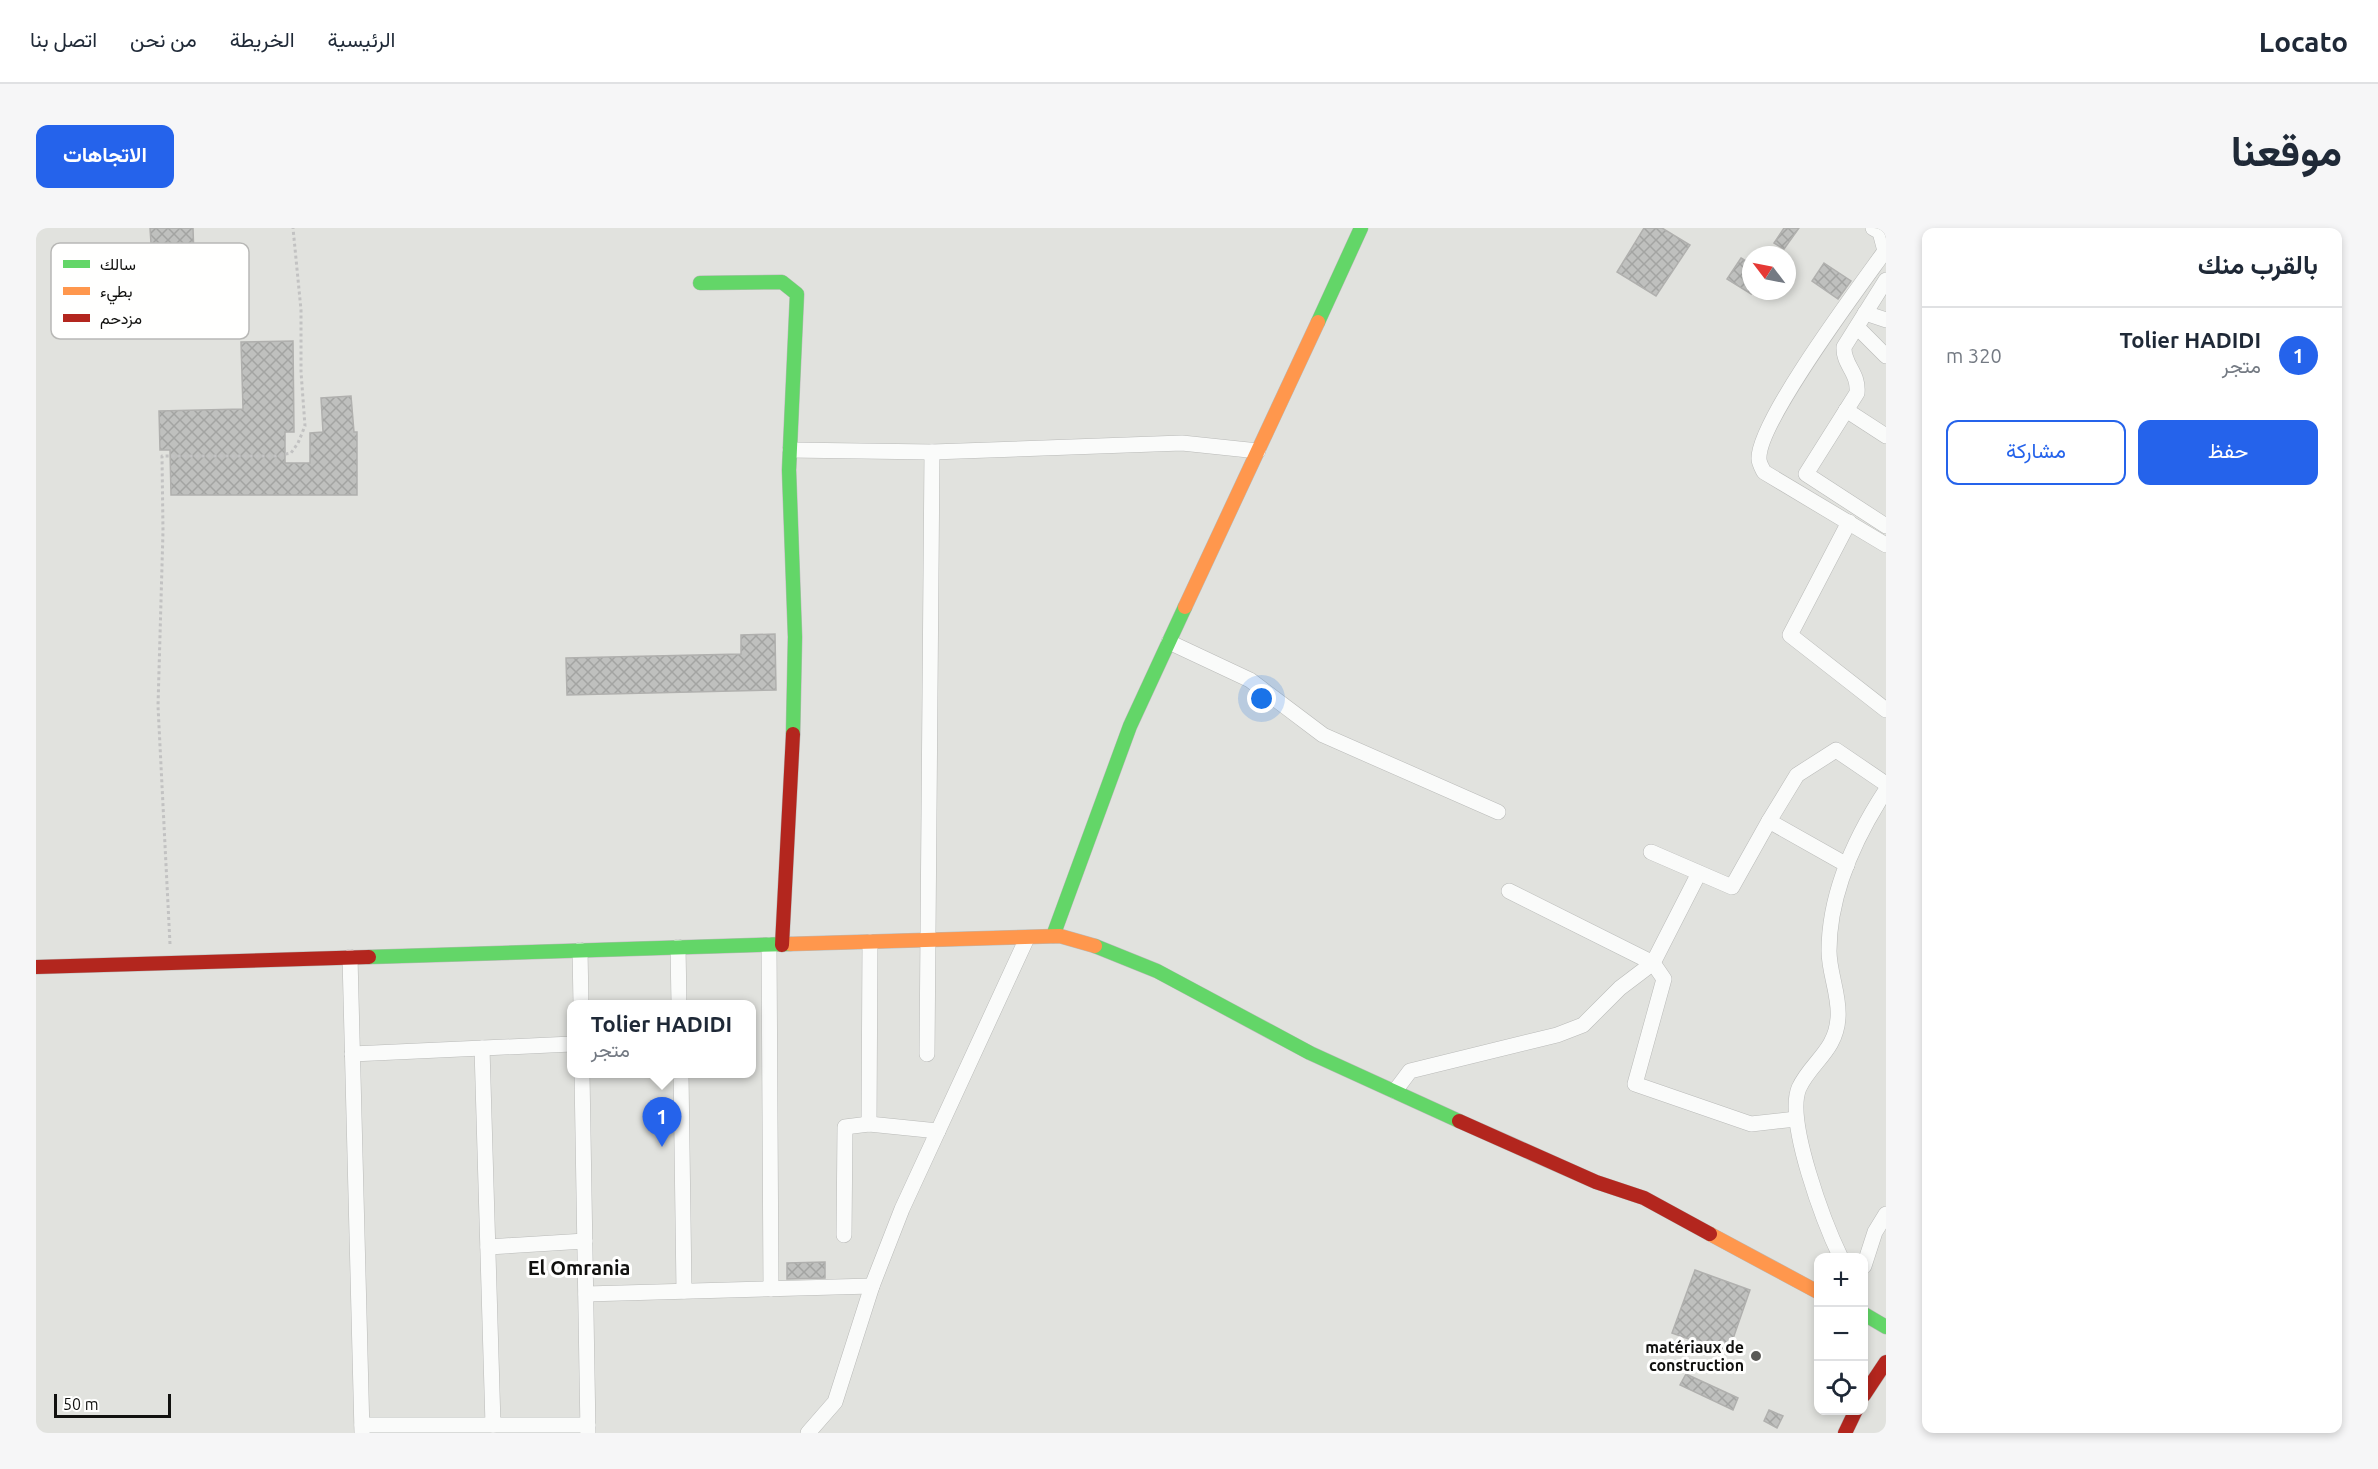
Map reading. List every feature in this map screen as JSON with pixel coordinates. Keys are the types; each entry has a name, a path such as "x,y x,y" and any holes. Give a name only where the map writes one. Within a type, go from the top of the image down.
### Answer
{"street":[{"path":"1053,936 1131,726 1361,228"},
{"path":"1873,228 1880,232 1885,251 1818,345 1766,433 1759,459 1764,472 1886,545"},
{"path":"1886,280 1844,347 1844,355 1858,380 1857,393 1806,474 1886,526"},
{"path":"700,283 782,282 797,294 790,450 795,697 775,945 771,1288"},
{"path":"1865,313 1886,320"},
{"path":"1857,327 1886,356"},
{"path":"1846,410 1886,436"},
{"path":"790,450 932,452 1182,443 1258,451"},
{"path":"927,1054 932,452"},
{"path":"1849,522 1790,635 1886,710"},
{"path":"1169,642 1250,680 1323,735 1498,812"},
{"path":"1651,852 1732,887 1797,775 1836,750 1886,784"},
{"path":"1840,1253 1804,1155 1796,1119 1796,1100 1800,1086 1824,1056 1834,1038 1838,1017 1829,951 1839,884 1886,790"},
{"path":"1769,821 1847,865"},
{"path":"1395,1091 1410,1071 1557,1035 1583,1025 1620,988 1653,963 1699,873"},
{"path":"1509,891 1653,963 1664,979 1635,1084 1751,1124 1796,1119"},
{"path":"36,967 1053,936 1092,943 1133,961 1310,1053 1596,1182 1644,1198 1684,1218 1737,1251 1814,1290"},
{"path":"808,1433 835,1402 872,1286 902,1209 1027,938"},
{"path":"870,942 870,1124"},
{"path":"678,947 680,1000"},
{"path":"580,950 581,1000"},
{"path":"350,957 362,1429 493,1425 588,1429 582,1078"},
{"path":"352,1054 567,1044"},
{"path":"482,1048 493,1425"},
{"path":"681,1078 684,1291"},
{"path":"844,1235 845,1127 870,1124 938,1131"},
{"path":"1868,1253 1875,1232 1886,1214"},
{"path":"488,1247 585,1241"},
{"path":"586,1294 872,1286"},
{"path":"1868,1388 1886,1362"},
{"path":"1845,1433 1854,1415"}],"path":[{"path":"171,962 158,706 163,531 162,456 276,456 291,453 298,443 305,426 301,309 292,228"}],"building":[{"path":"150,228 193,228 194,243 151,243"},
{"path":"1644,228 1662,228 1690,245 1656,296 1617,272"},
{"path":"1784,228 1799,228 1786,246 1774,243"},
{"path":"1741,258 1742,259 1742,288 1727,279"},
{"path":"1824,263 1851,281 1838,299 1812,281"},
{"path":"293,341 294,432 285,432 285,463 310,463 310,433 323,432 321,398 351,396 354,432 357,432 357,495 171,495 170,450 160,450 159,411 243,409 241,342"},
{"path":"775,634 776,690 567,695 566,658 741,654 741,635"},
{"path":"825,1262 825,1278 787,1279 787,1263"},
{"path":"1695,1270 1750,1290 1728,1353 1672,1333"},
{"path":"1686,1374 1738,1398 1733,1410 1680,1385"},
{"path":"1769,1410 1783,1416 1777,1428 1764,1421"}],"traffic: fast":[{"path":"1318,322 1361,228"},
{"path":"700,283 782,282 797,294 789,470 795,637 793,734"},
{"path":"1053,936 1130,726 1185,607"},
{"path":"369,957 790,944"},
{"path":"1095,946 1157,971 1310,1053 1459,1121"},
{"path":"1868,1316 1886,1327"}],"traffic: slow":[{"path":"1185,607 1318,322"},
{"path":"790,944 1060,936 1095,946"},
{"path":"1710,1234 1814,1290"}],"traffic: jam":[{"path":"782,945 793,734"},
{"path":"36,967 369,957"},
{"path":"1459,1121 1596,1182 1644,1198 1710,1234"},
{"path":"1868,1389 1886,1362"},
{"path":"1845,1433 1854,1415"}],"place":[{"name":"Tolier HADIDI","path":"662,1147"},
{"name":"matériaux de construction","path":"1756,1356"}],"district":[{"name":"El Omrania","path":"579,1267"}]}
